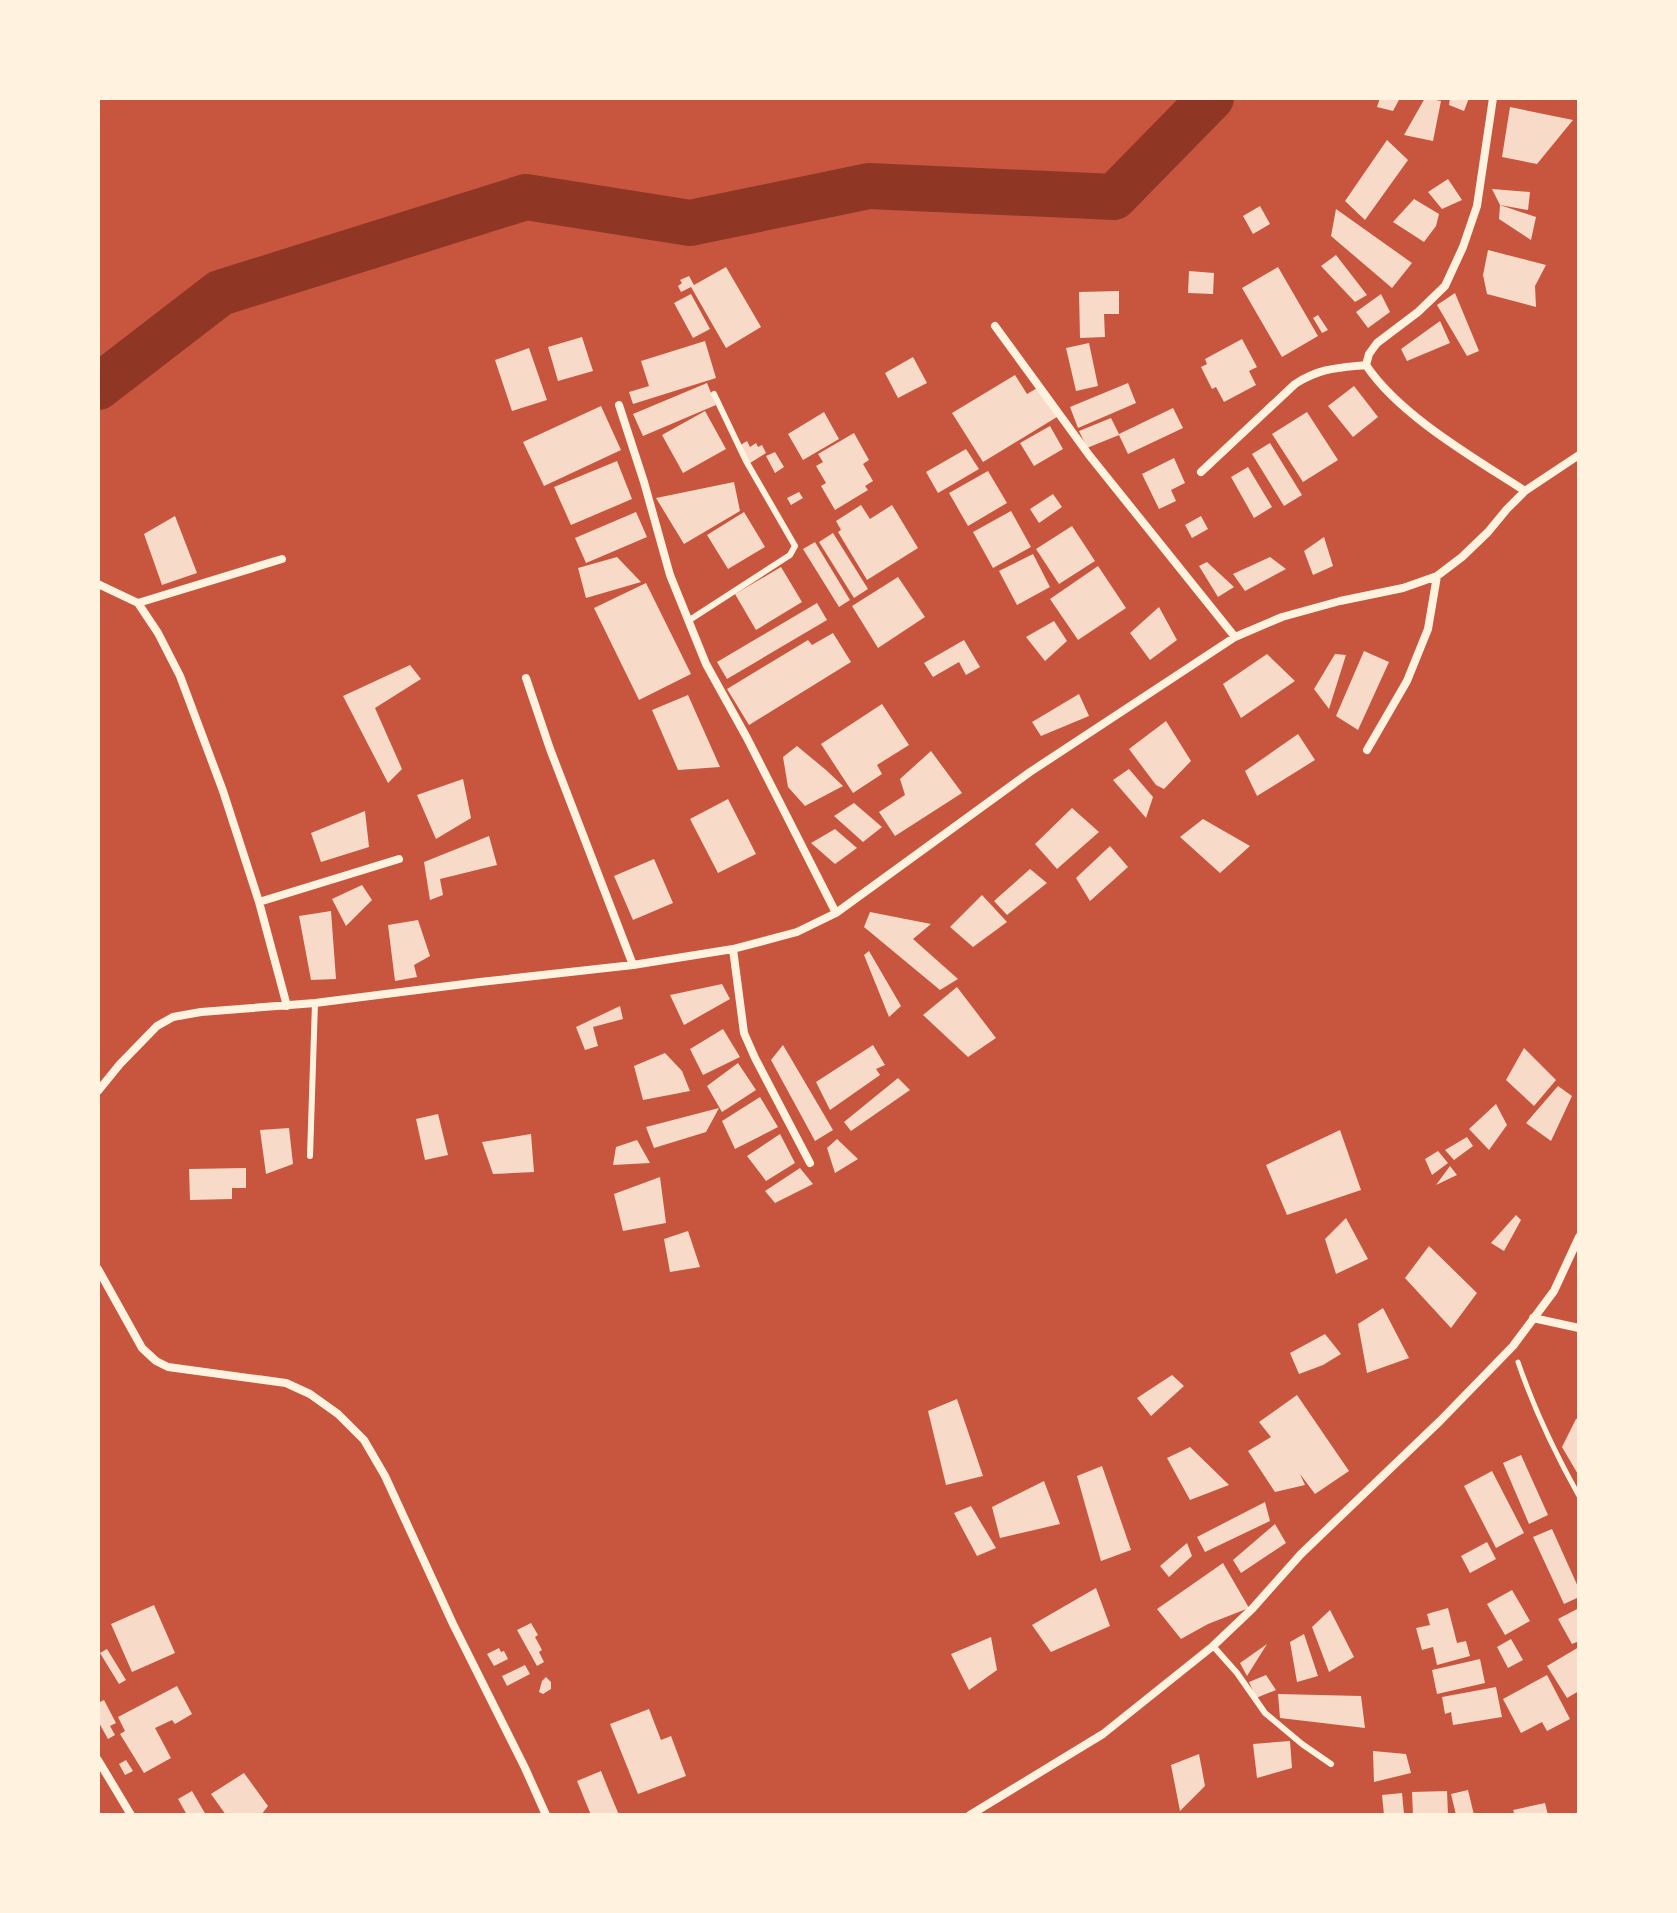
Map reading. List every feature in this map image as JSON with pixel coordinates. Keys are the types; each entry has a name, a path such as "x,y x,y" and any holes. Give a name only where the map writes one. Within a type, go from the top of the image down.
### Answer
{"street":[{"path":"1493,98 1477,206 1445,286 1418,312 1377,343 1366,365 1377,381 1414,414 1459,449 1525,491"},
{"path":"995,326 1089,455 1235,637"},
{"path":"1201,472 1302,379 1329,368 1366,365"},
{"path":"619,405 670,575 706,664 836,913"},
{"path":"98,1091 157,1026 173,1017 633,965 733,949 797,932 836,913 1030,772 1235,637 1282,617 1403,588 1437,576 1488,532 1525,491 1579,455"},
{"path":"138,603 282,559"},
{"path":"1367,750 1407,681 1428,629 1437,576"},
{"path":"98,584 138,603 180,676 223,791 259,902 287,1006"},
{"path":"526,678 554,762 633,965"},
{"path":"259,902 399,859"},
{"path":"733,949 744,1033 810,1163"},
{"path":"970,1815 1103,1734 1213,1646 1252,1609 1301,1554 1440,1421 1513,1346 1554,1291 1579,1237"},
{"path":"98,1269 142,1348 156,1361 168,1367 286,1383 310,1394 338,1414 364,1440 385,1476 546,1815"},
{"path":"1533,1318 1579,1328"},
{"path":"98,1760 131,1815"}],"lane":[{"path":"688,621 790,555 795,546 746,461 714,394"},
{"path":"310,1156 315,1003"},
{"path":"1213,1646 1237,1673 1265,1713 1331,1764"}],"path":[{"path":"1513,1346 1531,1398 1579,1496"}],"building":[{"path":"1380,98 1400,98 1393,111 1377,107"},
{"path":"1425,98 1441,101 1433,141 1404,135"},
{"path":"1450,98 1469,98 1464,111 1449,105"},
{"path":"1510,107 1573,120 1537,164 1502,157"},
{"path":"1387,140 1408,160 1365,220 1345,201"},
{"path":"1448,179 1462,200 1442,209 1428,192"},
{"path":"1492,189 1530,192 1528,210 1500,205"},
{"path":"1414,199 1439,214 1436,226 1424,242 1393,222"},
{"path":"1500,205 1536,217 1531,240 1499,219"},
{"path":"1260,206 1270,224 1253,234 1243,216"},
{"path":"1336,209 1412,263 1392,288 1331,236"},
{"path":"1488,250 1546,265 1535,286 1536,307 1487,294 1483,275"},
{"path":"1336,255 1367,295 1355,302 1321,266"},
{"path":"726,267 761,327 726,348 691,287 681,292 678,286 682,283 680,280 689,276 694,285"},
{"path":"1278,267 1318,336 1282,357 1242,288"},
{"path":"1189,271 1214,273 1213,294 1188,293"},
{"path":"1119,291 1119,314 1104,314 1105,337 1080,338 1079,292"},
{"path":"1455,293 1479,351 1467,356 1437,305"},
{"path":"691,294 710,329 693,338 674,303"},
{"path":"1381,294 1390,312 1368,328 1356,312"},
{"path":"1318,315 1328,330 1322,333 1313,318"},
{"path":"1440,321 1450,343 1407,361 1401,349"},
{"path":"582,337 593,371 558,381 548,347"},
{"path":"1242,339 1257,367 1249,371 1256,385 1224,402 1216,387 1212,389 1201,367 1207,364 1205,359"},
{"path":"705,341 716,378 633,404 629,392 649,386 641,361"},
{"path":"1089,343 1098,386 1076,391 1066,348"},
{"path":"529,348 547,400 512,411 495,360"},
{"path":"913,357 927,383 898,398 885,373"},
{"path":"1015,375 1027,394 1039,387 1057,417 983,462 952,413"},
{"path":"707,383 716,405 643,436 633,414"},
{"path":"1128,383 1136,403 1078,428 1070,407"},
{"path":"1354,386 1378,417 1353,437 1328,406"},
{"path":"601,406 621,450 544,486 523,442"},
{"path":"1173,408 1183,428 1128,454 1119,435 1087,448 1079,431 1111,418 1119,434"},
{"path":"705,411 726,449 683,473 662,435"},
{"path":"824,412 839,439 803,460 788,434"},
{"path":"1307,412 1338,460 1303,482 1272,434"},
{"path":"1050,426 1063,449 1034,466 1020,443"},
{"path":"854,433 869,460 863,464 873,481 865,486 868,490 835,510 821,486 826,483 816,466 823,462 818,454"},
{"path":"747,441 750,447 756,443 758,447 762,445 766,453 750,463 739,446"},
{"path":"1270,443 1302,495 1284,506 1252,454"},
{"path":"966,449 979,469 938,493 926,472"},
{"path":"775,452 784,467 775,473 766,456"},
{"path":"1174,458 1185,483 1171,490 1176,501 1159,509 1142,474"},
{"path":"617,461 632,499 571,525 554,487"},
{"path":"1248,467 1272,507 1254,518 1231,477"},
{"path":"988,471 1007,503 968,526 949,493"},
{"path":"734,482 740,511 684,544 656,498"},
{"path":"799,492 803,498 791,505 787,498"},
{"path":"1053,494 1062,507 1039,523 1030,509"},
{"path":"861,505 870,519 892,505 918,548 867,580 838,532 841,530 836,521"},
{"path":"1011,511 1031,547 993,568 973,532"},
{"path":"636,512 647,537 586,563 575,538"},
{"path":"744,512 765,547 728,569 707,535"},
{"path":"175,516 197,573 162,585 144,534"},
{"path":"1201,516 1208,529 1192,538 1185,525"},
{"path":"1072,526 1095,561 1059,584 1036,549"},
{"path":"833,533 868,589 854,598 819,542"},
{"path":"1324,537 1333,566 1313,575 1304,551"},
{"path":"815,542 850,600 839,607 803,549"},
{"path":"1033,554 1050,587 1017,605 999,571"},
{"path":"617,557 641,582 586,598 578,568"},
{"path":"1270,557 1286,569 1245,591 1233,574"},
{"path":"1207,562 1234,587 1218,597 1199,566"},
{"path":"1098,566 1126,608 1078,640 1050,599"},
{"path":"781,567 802,602 756,630 735,594"},
{"path":"898,577 925,617 878,648 852,606"},
{"path":"646,583 691,674 639,700 594,608"},
{"path":"817,603 827,620 727,679 717,662"},
{"path":"1159,607 1177,640 1150,660 1130,633"},
{"path":"1054,621 1067,641 1045,661 1026,637"},
{"path":"833,633 851,662 749,725 727,689 808,640 812,645"},
{"path":"964,640 980,667 966,675 959,662 933,677 924,663"},
{"path":"1364,651 1389,662 1358,730 1336,716"},
{"path":"1267,654 1295,681 1241,718 1223,684"},
{"path":"1335,654 1346,655 1329,709 1314,689"},
{"path":"410,665 421,679 375,708 402,769 388,783 343,696"},
{"path":"1079,694 1089,716 1041,736 1032,722"},
{"path":"688,695 720,767 678,770 652,710"},
{"path":"882,704 909,745 877,765 882,774 853,793 821,744"},
{"path":"1166,721 1191,761 1164,789 1156,785 1129,749"},
{"path":"1298,734 1315,760 1257,796 1245,771"},
{"path":"797,746 843,786 805,806 788,787 783,757"},
{"path":"931,751 962,793 895,836 879,812 905,795 900,779"},
{"path":"1129,769 1153,797 1146,818 1113,780"},
{"path":"463,779 471,818 436,839 417,795"},
{"path":"728,799 756,854 718,873 690,819"},
{"path":"854,803 882,827 863,842 834,816"},
{"path":"1072,808 1099,832 1057,869 1035,844"},
{"path":"365,811 369,847 321,862 311,833"},
{"path":"1203,819 1250,846 1220,873 1180,837"},
{"path":"835,829 857,848 835,864 811,843"},
{"path":"489,836 497,865 440,879 443,895 430,900 424,862"},
{"path":"1110,846 1128,867 1090,901 1076,878"},
{"path":"654,859 673,903 633,920 614,876"},
{"path":"1030,869 1047,883 1007,915 994,901"},
{"path":"362,885 372,900 346,926 332,899"},
{"path":"982,895 1007,922 973,947 950,927"},
{"path":"331,911 336,979 311,980 299,916"},
{"path":"870,912 931,924 913,939 958,979 940,990 864,927"},
{"path":"418,920 430,956 414,965 417,977 395,981 388,925"},
{"path":"869,951 901,1006 889,1017 864,955"},
{"path":"722,984 730,999 684,1025 670,995"},
{"path":"957,987 996,1038 968,1057 923,1015"},
{"path":"620,1006 623,1019 593,1027 598,1046 585,1050 576,1027"},
{"path":"723,1029 740,1057 703,1075 690,1049"},
{"path":"783,1045 833,1130 815,1141 771,1060"},
{"path":"873,1045 885,1065 876,1069 880,1075 830,1110 816,1082"},
{"path":"1524,1048 1556,1080 1534,1106 1506,1080"},
{"path":"665,1053 682,1071 690,1091 643,1100 634,1066"},
{"path":"738,1063 756,1090 722,1112 707,1086"},
{"path":"898,1078 910,1090 851,1131 844,1122"},
{"path":"1558,1086 1572,1096 1551,1141 1526,1123"},
{"path":"760,1097 778,1127 735,1149 722,1121"},
{"path":"1496,1104 1507,1125 1489,1150 1469,1129"},
{"path":"719,1108 706,1132 654,1148 646,1127"},
{"path":"438,1114 448,1155 425,1160 416,1119"},
{"path":"289,1128 293,1164 266,1174 260,1130"},
{"path":"1340,1130 1361,1190 1287,1215 1266,1165"},
{"path":"531,1134 534,1172 493,1174 482,1142"},
{"path":"780,1134 795,1163 766,1181 747,1156"},
{"path":"1467,1137 1473,1146 1454,1160 1445,1150"},
{"path":"837,1139 858,1159 835,1173 827,1148"},
{"path":"637,1140 650,1163 613,1165 616,1147"},
{"path":"1438,1151 1448,1163 1432,1175 1425,1159"},
{"path":"1450,1166 1457,1175 1436,1185"},
{"path":"246,1168 246,1188 232,1188 232,1199 190,1200 189,1169"},
{"path":"800,1168 813,1184 775,1203 765,1191"},
{"path":"660,1177 666,1223 623,1231 614,1194"},
{"path":"1516,1215 1521,1220 1504,1251 1491,1243"},
{"path":"1346,1218 1368,1259 1336,1274 1325,1239"},
{"path":"688,1231 700,1267 670,1272 664,1239"},
{"path":"1429,1246 1477,1293 1451,1328 1405,1278"},
{"path":"1383,1308 1409,1358 1367,1373 1358,1324"},
{"path":"1325,1334 1341,1354 1299,1374 1290,1353"},
{"path":"1172,1375 1184,1386 1151,1416 1137,1398"},
{"path":"1297,1395 1349,1471 1315,1494 1300,1474 1305,1485 1275,1492 1248,1451 1271,1437 1259,1422"},
{"path":"957,1399 983,1476 946,1485 928,1411"},
{"path":"1579,1418 1579,1476 1562,1447"},
{"path":"1190,1447 1229,1485 1190,1500 1167,1458"},
{"path":"1521,1455 1548,1515 1529,1524 1503,1463"},
{"path":"1102,1466 1131,1550 1101,1561 1077,1476"},
{"path":"1492,1471 1524,1533 1496,1548 1464,1486"},
{"path":"1044,1481 1060,1524 1000,1538 992,1507"},
{"path":"1265,1502 1270,1521 1205,1552 1197,1537"},
{"path":"971,1506 996,1548 977,1556 954,1513"},
{"path":"1275,1524 1286,1543 1241,1573 1233,1560"},
{"path":"1552,1529 1579,1589 1579,1597 1564,1604 1533,1537"},
{"path":"1487,1542 1496,1559 1470,1573 1461,1556"},
{"path":"1187,1543 1192,1556 1169,1577 1160,1566"},
{"path":"1223,1563 1249,1608 1208,1624 1181,1639 1157,1609"},
{"path":"1096,1588 1110,1626 1051,1652 1032,1625"},
{"path":"1512,1590 1530,1621 1505,1635 1487,1604"},
{"path":"154,1605 175,1653 132,1672 111,1624"},
{"path":"1448,1608 1457,1643 1466,1641 1470,1656 1437,1665 1433,1647 1422,1650 1416,1628 1430,1625 1427,1614"},
{"path":"1579,1608 1579,1641 1572,1644 1558,1619"},
{"path":"1330,1610 1354,1657 1329,1672 1312,1627"},
{"path":"531,1623 538,1635 535,1637 544,1662 537,1666 517,1630"},
{"path":"1304,1634 1318,1676 1297,1682 1290,1642"},
{"path":"991,1637 997,1670 969,1690 951,1654"},
{"path":"1511,1639 1523,1660 1508,1668 1497,1647"},
{"path":"1267,1644 1247,1676 1240,1663"},
{"path":"1579,1647 1579,1691 1567,1698 1547,1666"},
{"path":"499,1648 508,1659 494,1666 487,1654"},
{"path":"107,1649 126,1680 119,1684 100,1653"},
{"path":"1480,1659 1485,1683 1437,1694 1432,1670"},
{"path":"525,1665 530,1674 507,1686 502,1676"},
{"path":"1266,1675 1276,1690 1256,1698 1249,1682"},
{"path":"1547,1675 1570,1719 1547,1731 1542,1722 1521,1733 1503,1699"},
{"path":"546,1677 551,1682 551,1689 543,1694 539,1692"},
{"path":"177,1686 192,1714 175,1724 172,1720 155,1728 171,1758 144,1773 120,1734 125,1731 118,1717"},
{"path":"1496,1687 1502,1717 1453,1725 1451,1712 1445,1714 1442,1697"},
{"path":"1278,1694 1361,1696 1365,1728 1280,1718"},
{"path":"104,1700 116,1723 110,1726 115,1735 108,1739 98,1721 98,1703"},
{"path":"649,1709 661,1740 671,1736 686,1776 638,1794 610,1724"},
{"path":"1290,1741 1292,1768 1257,1778 1253,1744"},
{"path":"1373,1751 1406,1754 1411,1773 1374,1782"},
{"path":"1199,1754 1205,1786 1180,1811 1171,1765"},
{"path":"126,1760 133,1771 125,1775 119,1764"},
{"path":"601,1771 619,1815 591,1815 577,1781"},
{"path":"244,1773 268,1806 261,1815 226,1815 211,1794"},
{"path":"1468,1790 1474,1815 1456,1815 1451,1794"},
{"path":"192,1791 206,1815 187,1815 178,1799"},
{"path":"1447,1791 1448,1815 1413,1815 1412,1792"},
{"path":"1402,1793 1404,1814 1384,1815 1382,1795"},
{"path":"1545,1803 1548,1815 1515,1815 1513,1810"}],"waterway":[{"path":"98,387 220,293 526,197 690,223 869,186 1114,197 1211,98"}]}
